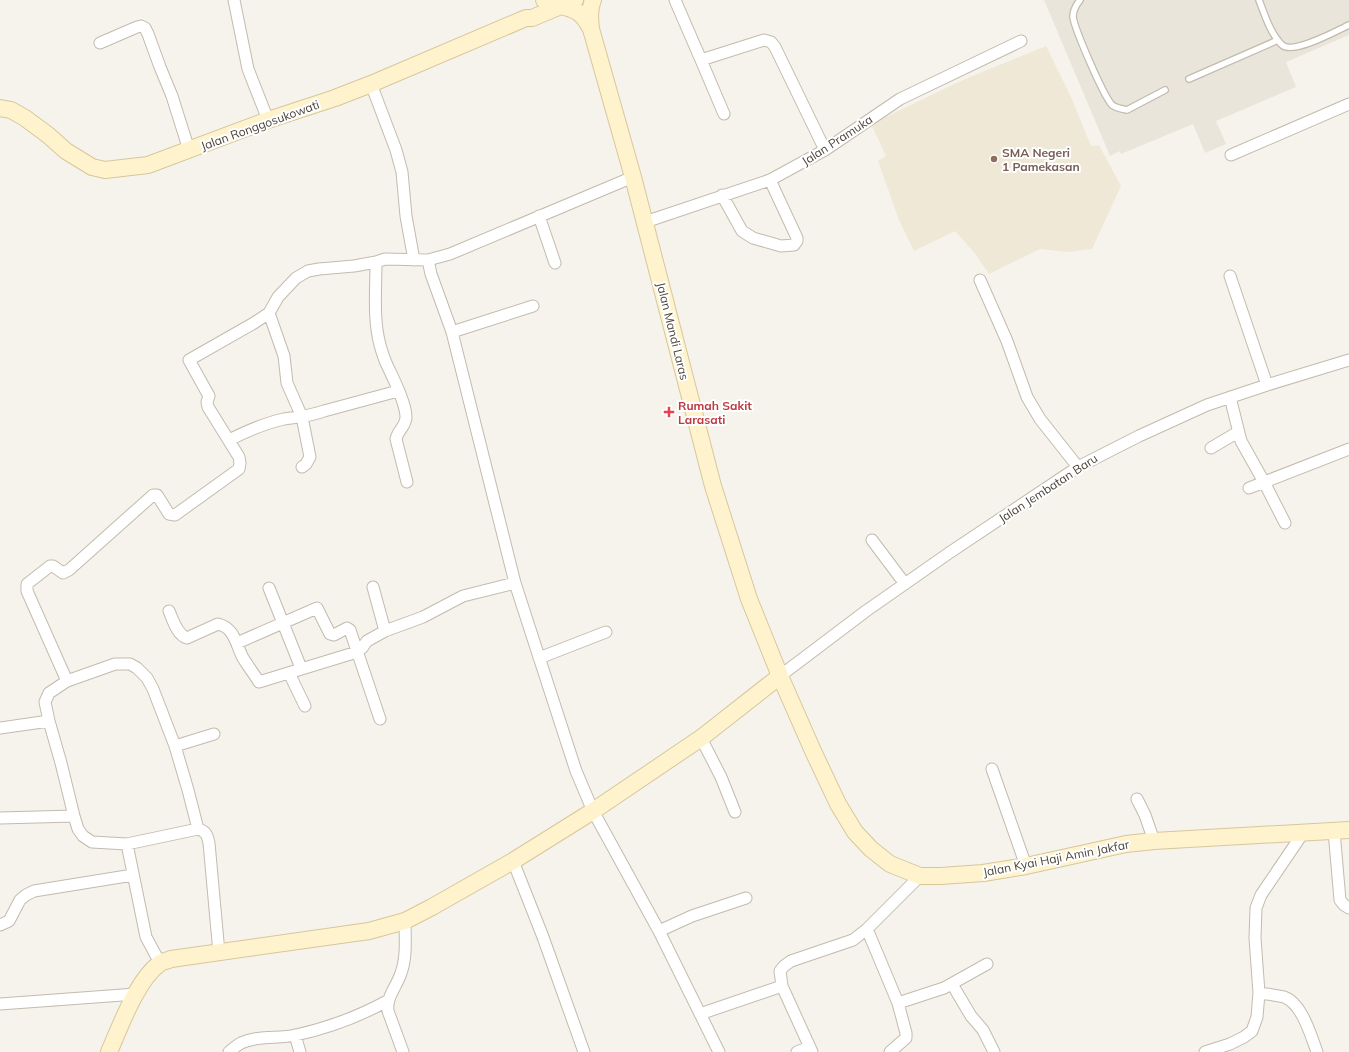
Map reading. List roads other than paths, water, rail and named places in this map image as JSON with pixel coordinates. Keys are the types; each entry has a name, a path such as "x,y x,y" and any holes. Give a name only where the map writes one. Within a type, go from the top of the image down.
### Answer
{"main road":[{"path":"526,18 535,6 536,0"},
{"path":"544,0 552,5 570,8 578,12 586,20 591,29"},
{"name":"Jalan Ronggosukowati","path":"0,108 11,110 26,118 66,151 92,167 110,170 148,165 268,120 335,98 526,18 532,18 575,0"},
{"path":"591,29 590,16 593,0"},
{"name":"Jalan Mandi Laras","path":"591,29 645,222 720,513 749,599 780,676"},
{"path":"109,1052 126,1012 142,983 160,963 171,959 369,931 405,921 513,861 593,812 701,738 780,676"},
{"name":"Jalan Kyai Haji Amin Jakfar","path":"780,676 812,751 835,798 855,832 871,849 890,864 920,876 982,873 1026,866 1126,844 1274,833 1303,833 1341,830"}],"street":[{"path":"234,0 248,69 268,120"},
{"path":"675,0 724,114"},
{"path":"100,42 140,26 145,28 172,96 189,150"},
{"path":"701,60 764,40 771,42 775,47 825,150"},
{"name":"Jalan Pramuka","path":"645,222 770,180 825,150 900,99 1021,42"},
{"path":"371,84 396,150 402,172 406,216 414,260"},
{"path":"1231,155 1349,104"},
{"path":"66,681 27,591 26,584 50,566 53,566 63,573 68,570 153,495 157,495 169,514 175,515 239,469 239,457 208,407 208,396 189,360 269,313 278,297 296,278 308,271 354,266 385,259 428,260 450,254 633,177"},
{"path":"722,195 742,231 753,238 781,246 794,245 797,238 770,180"},
{"path":"539,216 555,263"},
{"path":"428,260 431,274 452,332 515,583 576,771 593,812 659,932 719,1052"},
{"path":"376,262 375,298 378,334 386,363 406,412 404,425 398,432 396,438 407,482"},
{"path":"1230,276 1267,385"},
{"path":"981,282 1007,341 1027,396 1040,419 1078,467"},
{"path":"452,332 533,306"},
{"path":"269,313 284,356 287,383 302,417 310,458 302,467"},
{"name":"Jalan Jembatan Baru","path":"780,676 842,629 974,536 1078,467 1104,452 1207,405 1349,360"},
{"path":"229,440 256,427 313,415 398,391"},
{"path":"1230,398 1241,441 1264,482 1284,523"},
{"path":"1211,448 1238,432"},
{"path":"1249,488 1349,449"},
{"path":"872,540 905,584"},
{"path":"169,611 182,636 187,638 218,624 229,629 235,637 244,659 259,682 301,668 330,662 357,652 367,641 385,631 423,617 463,596 515,583"},
{"path":"372,587 385,631"},
{"path":"269,588 301,668"},
{"path":"237,643 317,608 330,634 334,635 347,628 350,630 380,719"},
{"path":"539,658 606,632"},
{"path":"198,829 175,746 153,689 147,678 137,668 130,664 115,664 66,681 49,693 45,702 49,721 74,816 82,836 92,842 127,844 198,829 207,834 219,953"},
{"path":"289,673 305,706"},
{"path":"0,728 49,721"},
{"path":"175,746 214,734"},
{"path":"701,738 721,777 736,812"},
{"path":"992,769 1026,866"},
{"path":"1137,799 1145,815 1154,841"},
{"path":"0,818 74,816"},
{"path":"1341,830 1340,900 1349,908"},
{"path":"1205,1052 1230,1044 1252,1031 1257,1017 1259,993 1255,938 1256,908 1261,895 1303,833"},
{"path":"127,844 146,937 160,963"},
{"path":"513,861 543,937 584,1052"},
{"path":"0,925 9,921 20,900 34,891 133,874"},
{"path":"797,1052 811,1050 782,986 780,972 784,966 791,961 853,940 867,929 920,876"},
{"path":"659,932 698,914 746,898"},
{"path":"403,1052 388,1011 389,1000 401,974 404,958 405,921"},
{"path":"867,929 898,1003 906,1038 890,1052"},
{"path":"898,1003 944,988 987,964"},
{"path":"952,984 966,1007 983,1030 994,1052"},
{"path":"700,1014 782,986"},
{"path":"1259,993 1285,997 1296,1006 1307,1023 1317,1052"},
{"path":"0,1004 136,994"},
{"path":"229,1052 240,1043 250,1039 295,1035 357,1016 389,1000"},
{"path":"295,1035 300,1052"}],"lane":[{"path":"1080,0 1076,5 1073,16 1104,93 1113,106 1127,110 1165,90"},
{"path":"1259,0 1278,40 1283,46 1291,48 1304,45 1349,25"},
{"path":"1189,79 1278,40"}],"place":[{"name":"SMA Negeri 1 Pamekasan","path":"994,159"},
{"name":"Rumah Sakit Larasati","path":"669,412"}]}
